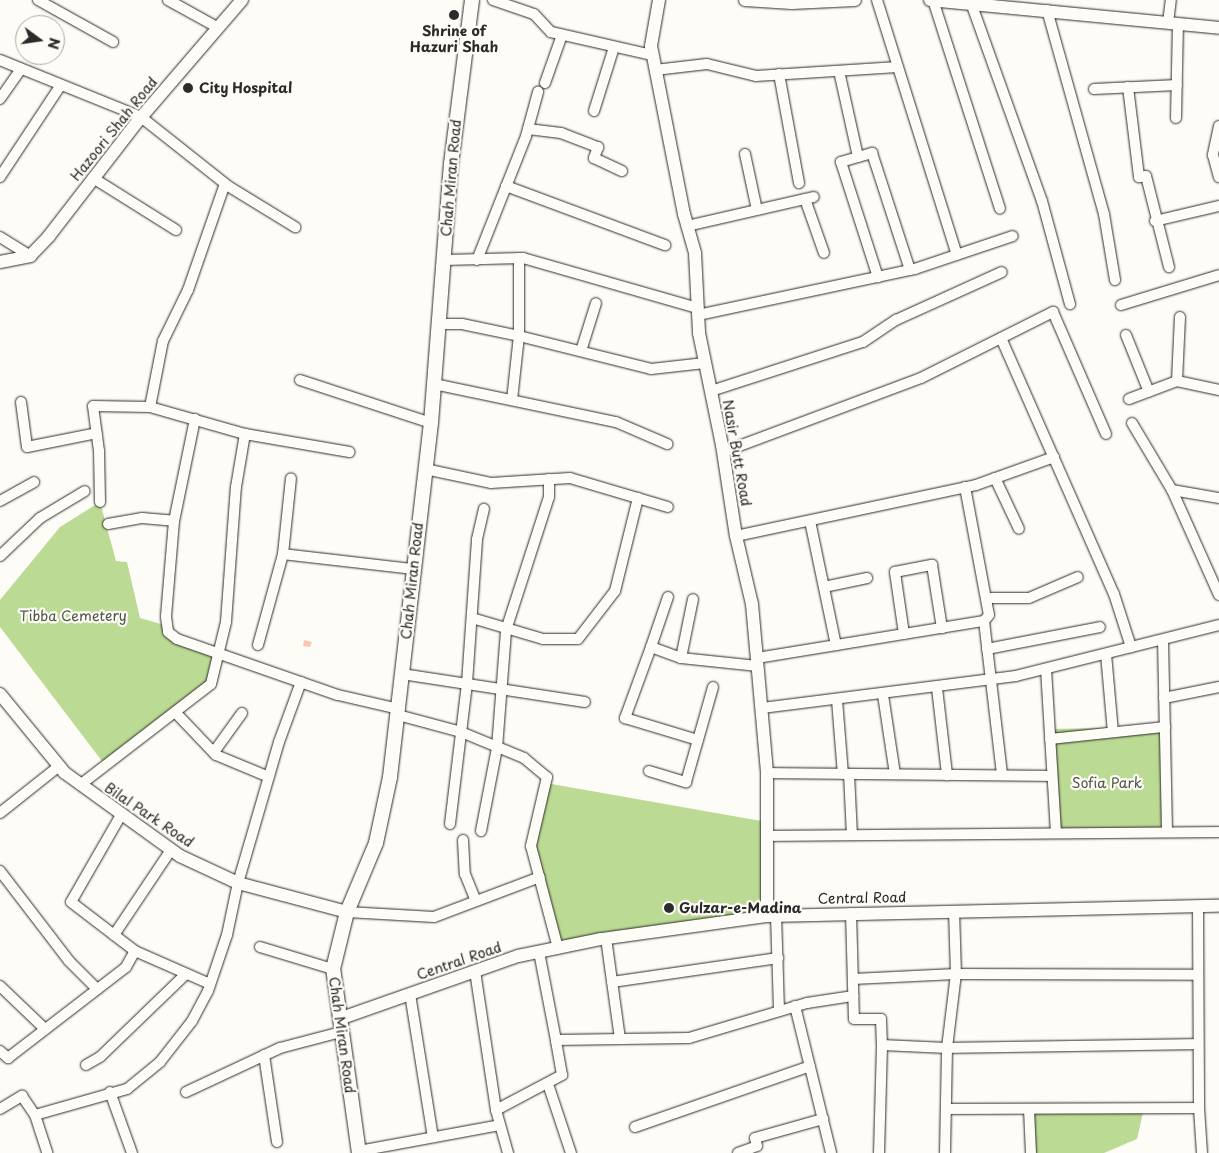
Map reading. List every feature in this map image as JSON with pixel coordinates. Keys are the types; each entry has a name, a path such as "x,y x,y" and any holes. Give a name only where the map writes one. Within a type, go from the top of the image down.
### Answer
{"main road":[{"name":"Chah Miran Road","path":"359,1152 333,969 347,912 376,842 399,712 412,568 431,423 451,164 472,0"}],"street":[{"path":"38,0 113,42"},
{"path":"168,0 217,27"},
{"name":"Hazoori Shah Road","path":"30,256 140,118 242,0"},
{"path":"493,0 534,14 551,32 614,48 652,55"},
{"name":"Nasir Butt Road","path":"659,0 651,46 652,55 687,226 695,254 698,311 705,363 723,452 736,536 752,604 767,773 767,836 772,916"},
{"path":"747,0 792,3 855,0"},
{"path":"877,0 957,255"},
{"path":"1000,209 932,0 970,1 1219,28"},
{"path":"1170,0 1177,85 1176,118"},
{"path":"970,1 1042,201 1070,304"},
{"path":"1047,10 1104,214 1115,280"},
{"path":"545,83 562,35"},
{"path":"594,111 614,48"},
{"path":"0,60 140,118 225,184 295,227"},
{"path":"655,70 707,64 756,76 898,67"},
{"path":"0,99 21,69"},
{"path":"839,71 858,157"},
{"path":"780,74 799,183"},
{"path":"0,177 61,85"},
{"path":"1094,89 1177,85"},
{"path":"1128,87 1139,177 1146,176 1155,222 1169,267"},
{"path":"477,260 528,129 538,92"},
{"path":"1219,126 1213,155 1219,177"},
{"path":"528,129 561,133 598,146 594,158 622,171"},
{"path":"878,277 841,162 872,153 910,270"},
{"path":"744,154 757,210"},
{"path":"93,178 176,230"},
{"path":"150,407 163,340 188,290 225,184"},
{"path":"506,186 665,245"},
{"path":"687,226 809,198 824,253"},
{"path":"1155,222 1219,206"},
{"path":"444,260 519,258 698,311 910,270 1013,236"},
{"path":"0,237 30,256"},
{"path":"0,262 30,256"},
{"path":"512,400 519,336 519,258"},
{"path":"711,391 863,342 896,320 1002,272"},
{"path":"1121,305 1219,275"},
{"path":"581,352 596,303"},
{"path":"723,452 921,378 1054,312 1106,434"},
{"path":"1177,381 1180,317"},
{"path":"439,324 462,324 519,336 651,370 705,363"},
{"path":"1126,335 1149,392"},
{"path":"1001,338 1114,594 1131,647"},
{"path":"300,380 431,423"},
{"path":"1129,399 1177,381 1219,390"},
{"path":"434,384 616,422 667,444"},
{"path":"21,402 27,447 97,433"},
{"path":"100,502 97,433 93,406 150,407 195,418 245,434 350,452"},
{"path":"195,418 174,521 166,617 168,632 177,639 301,682 461,732 524,758 547,777 531,846 558,948"},
{"path":"1132,422 1172,490 1219,596"},
{"path":"80,785 211,684 226,622 236,487 245,434"},
{"path":"736,536 964,487 1054,457"},
{"path":"425,469 491,482 570,478 668,507"},
{"path":"258,645 283,554 290,478"},
{"path":"995,478 1019,529"},
{"path":"481,831 497,748 506,630 549,497 549,479"},
{"path":"0,501 34,482"},
{"path":"651,648 681,658 758,662 836,645 984,621 989,615 964,487"},
{"path":"1172,490 1219,498"},
{"path":"0,556 40,518 85,491"},
{"path":"472,618 506,630 542,638 578,639 615,591 638,498"},
{"path":"450,824 472,618 476,539 484,509"},
{"path":"108,524 142,518 174,521"},
{"path":"810,521 836,645"},
{"path":"283,554 412,568"},
{"path":"904,634 895,572 932,565 942,628"},
{"path":"986,598 1029,598 1078,577"},
{"path":"824,587 867,578"},
{"path":"668,597 625,718 698,740"},
{"path":"681,658 693,599"},
{"path":"984,621 1002,775"},
{"path":"762,708 884,695 991,680 1046,669 1219,625"},
{"path":"987,649 1100,627"},
{"path":"1163,640 1167,832"},
{"path":"1106,654 1113,732"},
{"path":"1046,669 1056,833"},
{"path":"402,674 585,702"},
{"path":"35,1115 110,1092 127,1089 160,1062 192,1021 210,984 227,935 238,883 269,777 301,682"},
{"path":"649,771 686,782 714,687"},
{"path":"1164,698 1219,687"},
{"path":"937,688 947,775"},
{"name":"Bilal Park Road","path":"0,694 59,766 80,785 171,850 238,883 347,912"},
{"path":"884,695 896,774"},
{"path":"836,700 852,836"},
{"path":"175,712 214,752 269,777"},
{"path":"214,752 242,713"},
{"path":"1050,738 1165,727"},
{"path":"0,813 59,766"},
{"path":"767,773 1052,776"},
{"path":"121,815 71,902 135,951 210,984"},
{"path":"767,836 1219,832"},
{"path":"463,840 465,874 476,901"},
{"path":"114,935 171,850"},
{"path":"0,871 69,961 97,989"},
{"path":"347,912 434,917 540,877"},
{"path":"1198,906 1199,1108 1202,1153"},
{"name":"Central Road","path":"340,1025 410,994 475,971 539,952 606,938 772,916 1219,906"},
{"path":"945,1153 948,1109 947,1048 956,974 954,911"},
{"path":"851,913 854,1019 882,1019 879,1153"},
{"path":"772,916 778,958 779,1011"},
{"path":"606,938 620,1039"},
{"path":"260,947 333,969"},
{"path":"0,1051 8,1058 126,966 135,951"},
{"path":"496,1110 562,1075 539,952"},
{"path":"612,982 778,958"},
{"path":"475,971 496,1110 508,1153"},
{"path":"86,1065 100,1057 186,974"},
{"path":"853,979 956,974 1198,975"},
{"path":"0,986 45,1029"},
{"path":"410,994 433,1137"},
{"path":"556,1040 689,1038 795,1006 853,996"},
{"path":"795,1006 831,1153"},
{"path":"186,1092 280,1048 340,1025"},
{"path":"882,1045 947,1048 1198,1044"},
{"path":"264,1055 277,1142"},
{"path":"635,1126 810,1066"},
{"path":"548,1084 571,1153"},
{"path":"110,1092 132,1153"},
{"path":"0,1109 22,1096 35,1115 47,1153"},
{"path":"1029,1108 1031,1153"},
{"path":"948,1109 1199,1108"},
{"path":"738,1153 756,1146 755,1138 823,1119"},
{"path":"359,1152 500,1125"}],"green space":[{"name":"Tibba Cemetery","path":"100,502 116,561 127,562 140,618 168,626 168,632 219,653 211,684 105,765 0,627 0,600 60,527"},
{"name":"Sofia Park","path":"1165,727 1167,832 1051,834 1049,729"},
{"path":"546,783 767,822 767,916 558,948 531,846"},
{"path":"1144,1108 1137,1139 1104,1153 1031,1153 1029,1109"}],"building":[{"path":"304,640 312,642 310,647 303,646"}],"place":[{"name":"Shrine of Hazuri Shah","path":"454,15"},
{"name":"City Hospital","path":"188,88"},
{"name":"Gulzar-e-Madina","path":"669,908"}]}
